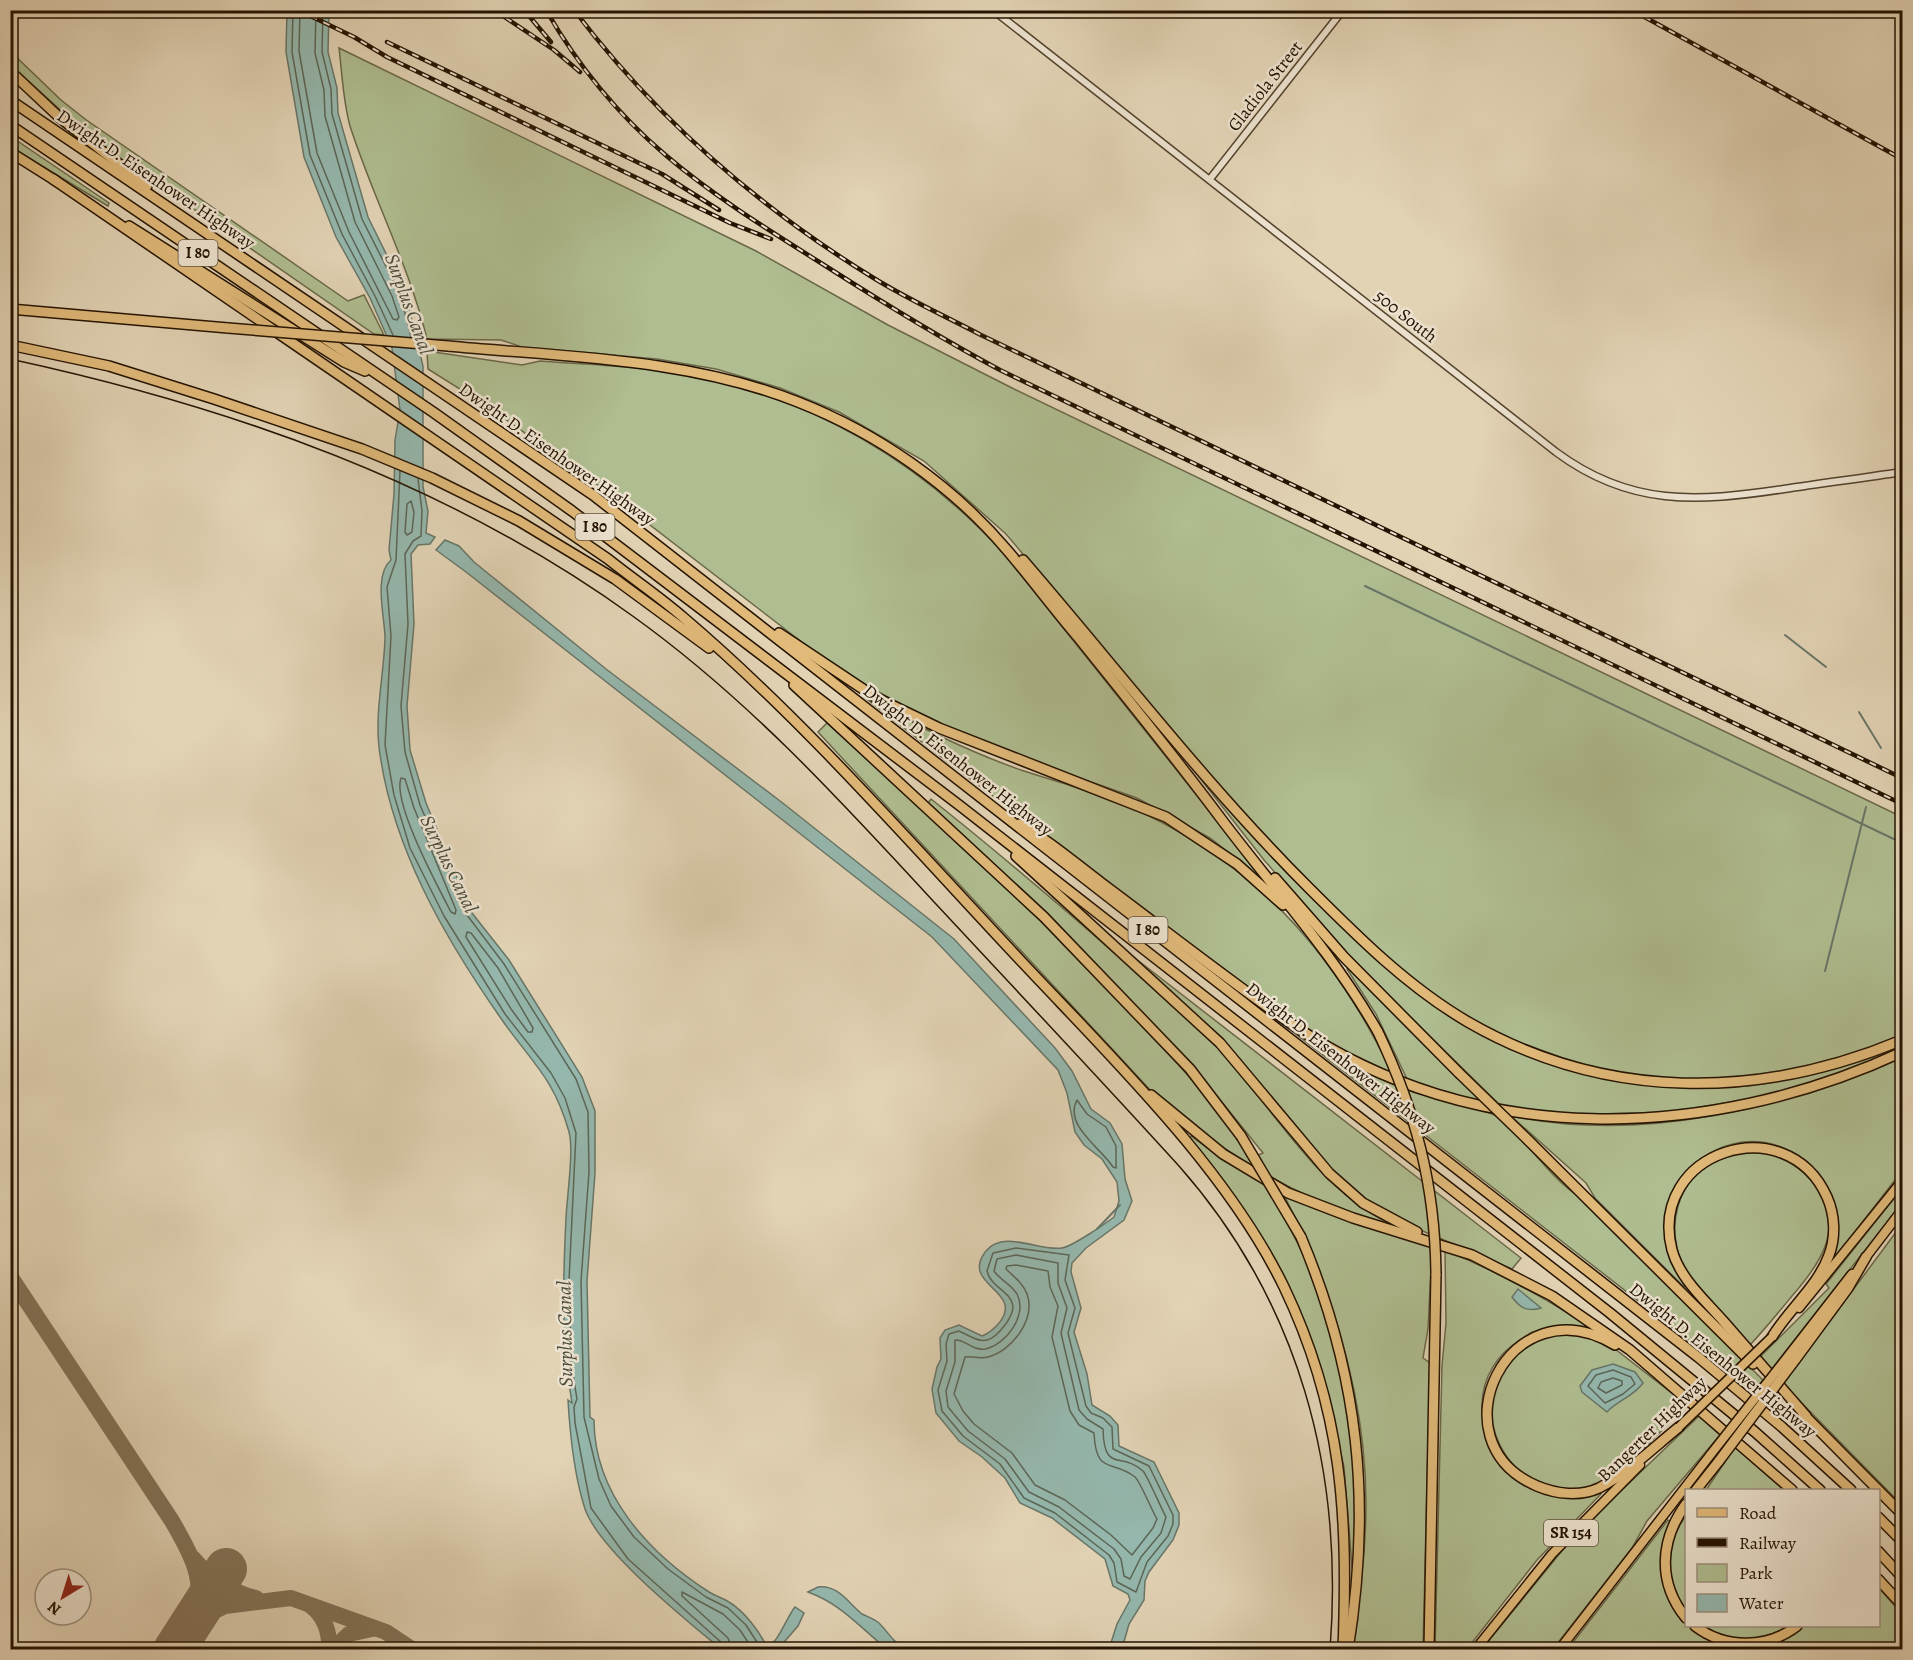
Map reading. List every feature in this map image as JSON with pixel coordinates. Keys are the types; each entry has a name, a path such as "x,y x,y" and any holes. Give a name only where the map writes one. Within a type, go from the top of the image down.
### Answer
{"highway":[{"path":"10,71 79,134 208,233"},
{"name":"Dwight D. Eisenhower Highway","path":"10,100 594,495 993,809 1689,1350 1782,1427 1849,1489"},
{"name":"Dwight D. Eisenhower Highway","path":"10,125 433,412 572,511 753,647 1610,1313 1755,1432 1818,1489"},
{"path":"10,152 218,280 344,362 386,381"},
{"path":"53,179 608,559 684,618 806,732 1112,1058 1194,1151 1239,1212 1283,1286 1311,1352 1334,1429 1342,1490 1346,1564 1343,1650"},
{"path":"10,309 655,365 712,375 756,387 821,411 867,435 929,476 967,509 1006,549 1199,789 1341,973 1378,1032 1402,1082 1423,1156 1435,1222 1429,1648"},
{"path":"10,345 109,366 235,406 383,458 432,478 519,521 615,579 736,670 806,732"},
{"path":"967,509 989,523 1007,542 1207,779 1293,872 1394,969 1469,1023 1518,1047 1574,1066 1634,1079 1693,1084 1741,1083 1801,1074 1862,1056 1902,1040"},
{"path":"723,596 886,702 939,728 1166,817 1237,864 1299,918"},
{"path":"753,647 1060,933 1190,1069 1241,1136 1301,1237 1337,1336 1355,1426 1361,1489 1359,1562 1348,1650"},
{"path":"1199,789 1344,957 1878,1489"},
{"path":"959,805 1220,1043 1329,1173 1363,1203 1435,1242"},
{"path":"993,809 1033,831 1317,1041 1388,1077 1465,1103 1527,1115 1582,1120 1632,1120 1681,1115 1792,1093 1853,1073 1902,1052"},
{"path":"1112,1058 1170,1113 1206,1140 1288,1193 1353,1218 1435,1242 1496,1266 1552,1296 1597,1325 1715,1421 1790,1489"},
{"path":"1772,1337 1785,1315 1818,1276 1830,1255 1834,1228 1831,1206 1822,1187 1800,1163 1767,1148 1736,1149 1706,1161 1683,1183 1671,1212 1669,1229 1672,1249 1688,1280 1806,1416"},
{"path":"1697,1489 1715,1458 1848,1288 1866,1257"},
{"path":"1656,1374 1595,1335 1566,1330 1539,1334 1515,1349 1504,1360 1494,1378 1487,1408 1487,1421 1492,1441 1500,1456 1520,1477 1549,1491 1568,1494 1598,1488 1626,1470 1679,1427"},
{"path":"1880,1492 1902,1514"},
{"path":"1685,1506 1668,1536 1664,1558 1670,1591 1685,1616"},
{"path":"1880,1519 1902,1542"},
{"path":"1880,1553 1902,1577"},
{"path":"1880,1581 1902,1605"},
{"path":"1697,1627 1719,1639 1741,1644 1766,1641 1795,1627"}],"main road":[{"name":"Bangerter Highway","path":"1475,1650 1568,1536 1772,1337 1839,1262 1902,1181"},
{"path":"1866,1257 1902,1210"},
{"path":"1690,1489 1715,1458"},
{"path":"1559,1650 1685,1495"}],"street":[{"name":"500 South","path":"993,10 1561,456 1602,480 1645,495 1696,499 1902,472"},
{"name":"Gladiola Street","path":"1210,180 1343,10"}],"green space":[{"path":"339,48 756,251 888,325 1016,390 1902,817 1902,1036 1844,1059 1777,1075 1693,1081 1619,1073 1579,1064 1508,1038 1467,1017 1431,993 1386,957 1295,869 1197,760 1006,534 924,461 839,412 780,388 716,369 657,359 522,347 501,340 427,339 411,285 350,126 344,97"},
{"path":"10,51 61,100 85,119 348,301 364,295 384,335 374,334 91,138 11,65"},
{"path":"10,136 109,203 108,206 11,147"},
{"path":"427,351 522,365 540,361 690,375 779,400 822,418 862,439 938,491 1005,555 1265,881 1210,838 1137,798 1008,753 934,723 859,681 816,653 602,488 487,406 428,369"},
{"path":"864,697 980,755 1121,803 1167,825 1209,851 1248,879 1282,911 1314,947 1342,985 1368,1027 1392,1073 1339,1048 1286,1015"},
{"path":"827,723 965,848 1065,946 1179,1066 1252,1158 1263,1153 1193,1066 1005,875 928,803 931,799 1054,900 1192,1022 1234,1067 1315,1165 1362,1207 1390,1224 1373,1222 1318,1200 1267,1175 1221,1146 1153,1093 818,732"},
{"path":"1167,736 1381,962 1485,1035 1624,1081 1704,1088 1749,1086 1802,1077 1864,1060 1886,1050 1888,1054 1846,1071 1769,1095 1669,1113 1569,1116 1500,1105 1353,961 1264,860"},
{"path":"1131,955 1521,1258 1512,1269 1411,1226 1375,1207 1332,1173 1266,1093 1130,957"},
{"path":"1349,967 1483,1103 1408,1081 1376,1014 1347,969"},
{"path":"1279,1021 1344,1060 1395,1085 1496,1116 1763,1380 1754,1391"},
{"path":"1902,1056 1902,1171 1833,1260 1836,1223 1828,1192 1812,1167 1789,1150 1762,1142 1733,1144 1705,1157 1680,1181 1668,1206 1665,1219 1666,1240 1686,1283 1684,1287 1595,1198 1586,1183 1511,1116 1560,1123 1610,1125 1661,1123 1711,1116 1810,1092"},
{"path":"1191,1136 1227,1162 1268,1185 1309,1266 1327,1317 1343,1376 1357,1484 1356,1568 1352,1567 1344,1467 1322,1375 1263,1241 1227,1185 1190,1138"},
{"path":"1757,1151 1775,1156 1806,1174 1818,1189 1825,1204 1829,1219 1829,1232 1812,1272 1750,1345 1708,1300 1686,1271 1675,1240 1675,1223 1678,1206 1693,1177 1706,1166 1721,1158"},
{"path":"1902,1188 1902,1203 1771,1370 1760,1357 1829,1288 1826,1284"},
{"path":"1283,1193 1337,1217 1432,1246 1428,1329 1423,1358 1430,1363 1423,1649 1352,1649 1362,1577 1366,1522 1360,1423 1353,1383 1331,1305 1317,1267"},
{"path":"1902,1224 1902,1505 1783,1384"},
{"path":"1445,1250 1521,1286 1594,1330 1556,1327 1520,1340 1505,1352 1493,1367 1485,1385 1482,1405 1484,1429 1491,1449 1502,1467 1516,1480 1534,1490 1554,1495 1576,1496 1599,1491 1601,1494 1537,1560 1467,1649 1435,1650 1442,1366 1446,1323"},
{"path":"1583,1334 1615,1349 1687,1405 1616,1473 1606,1480 1573,1491 1543,1486 1518,1469 1500,1445 1492,1415 1495,1385 1512,1358 1546,1336"},
{"path":"1699,1416 1720,1435 1647,1521 1632,1548 1553,1649 1481,1650 1575,1535"},
{"path":"1735,1447 1783,1489 1707,1489"},
{"path":"1685,1518 1685,1609 1673,1588 1670,1576 1670,1552 1678,1528"},
{"path":"1668,1520 1671,1522 1662,1554 1662,1571 1670,1601 1685,1622 1685,1627 1690,1627 1722,1645 1734,1647 1752,1644 1802,1627 1880,1627 1880,1589 1902,1614 1902,1649 1567,1650"},
{"path":"1704,1627 1789,1627 1769,1636 1746,1639 1713,1632"}],"water":[{"name":"Surplus Canal","path":"287,11 329,11 328,52 337,88 338,113 368,217 405,292 423,366 423,487 428,511 426,533 435,537 430,544 418,545 411,554 414,624 407,706 410,750 426,803 472,913 509,960 582,1077 595,1111 595,1173 587,1281 590,1417 594,1420 597,1447 604,1473 629,1520 647,1541 687,1577 741,1611 756,1628 767,1647 775,1640 795,1607 804,1613 798,1626 778,1649 721,1649 666,1603 625,1564 594,1526 585,1509 571,1441 568,1400 572,1403 564,1334 564,1264 571,1150 569,1132 563,1113 548,1083 479,986 440,922 408,854 385,783 378,733 385,638 381,586 382,576 391,560 389,550 394,494 395,440 400,410 392,348 370,298 336,237 304,157 286,52"},
{"path":"445,540 459,546 474,562 606,669 784,804 954,939 1055,1048 1072,1071 1091,1109 1110,1123 1122,1144 1125,1179 1132,1201 1124,1220 1086,1248 1072,1263 1071,1272 1081,1308 1074,1332 1087,1374 1092,1405 1110,1416 1118,1425 1119,1446 1154,1462 1179,1513 1179,1525 1173,1540 1145,1581 1144,1600 1129,1624 1122,1649 1109,1649 1117,1624 1130,1600 1128,1594 1113,1586 1105,1559 1052,1518 1020,1503 1005,1478 982,1457 959,1441 936,1413 932,1389 941,1359 940,1338 945,1330 959,1325 982,1336 1000,1322 1005,1311 1004,1302 999,1294 980,1272 980,1262 986,1251 994,1245 1012,1241 1053,1248 1066,1247 1114,1217 1119,1201 1117,1182 1102,1159 1084,1145 1075,1132 1067,1093 1058,1070 932,937 436,550"},
{"path":"1518,1289 1541,1308 1528,1309 1518,1304 1512,1297"},
{"path":"1613,1364 1635,1372 1643,1383 1635,1392 1607,1412 1582,1392 1580,1386 1592,1370"},
{"path":"818,1587 832,1589 843,1596 862,1614 879,1623 894,1640 907,1649 887,1649 841,1610 808,1592"}],"waterway":[{"path":"1365,586 1902,843"},
{"path":"1785,635 1826,667"},
{"path":"1859,712 1881,748"},
{"path":"1825,971 1866,807"},
{"path":"1097,1229 1120,1205"}],"taxiway":[{"path":"10,1276 172,1521 190,1554 197,1577 198,1602 178,1643"},
{"path":"193,1558 222,1583 247,1596 256,1598"},
{"path":"190,1629 204,1616 225,1606 291,1598 386,1632 413,1650"},
{"path":"311,1606 326,1625 329,1650"},
{"path":"332,1650 349,1634 372,1629"}],"runway":[{"path":"174,1650 226,1569"}],"tram line":[{"path":"10,359 93,378 256,426 414,489 490,527 563,569 634,617 716,682 792,752 864,826 1179,1166 1221,1218 1255,1274 1283,1331 1305,1391 1320,1453 1329,1517 1332,1583 1330,1650"}],"railway":[{"path":"298,10 354,37 387,57 730,223 771,239"},
{"path":"494,10 554,50 580,72"},
{"path":"524,10 551,42"},
{"path":"546,10 574,54 604,93 635,127 668,157 703,185 781,238 933,332 1000,370 1902,804"},
{"path":"574,10 639,87 711,157 788,221 885,285 981,335 1902,778"},
{"path":"1632,10 1902,159"},
{"path":"387,42 662,174 719,210"}]}
